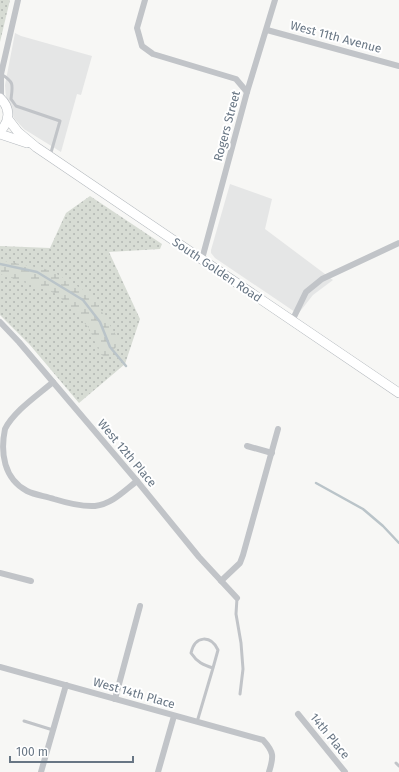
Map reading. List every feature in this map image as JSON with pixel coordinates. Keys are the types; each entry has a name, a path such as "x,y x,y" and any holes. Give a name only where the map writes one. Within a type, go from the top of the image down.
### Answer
{"main road":[{"path":"0,131 8,119 8,113 2,100"},
{"name":"South Golden Road","path":"8,119 18,132 49,157 399,393"},
{"name":"South Golden Road","path":"0,134 36,147"}],"street":[{"path":"2,100 0,75 18,0"},
{"path":"145,0 137,28 142,46 153,54 236,79 247,92"},
{"name":"Rogers Street","path":"202,259 247,92 276,0"},
{"name":"West 11th Avenue","path":"267,30 399,66"},
{"path":"292,321 306,292 322,279 399,243"},
{"name":"West 12th Place","path":"0,322 19,342 137,481 199,557 237,598"},
{"path":"53,382 13,418 5,429 0,444 0,453 2,462 14,481 30,492 74,504 95,506 116,498 137,481"},
{"path":"221,581 240,563 243,555 278,429"},
{"path":"247,446 272,453"},
{"path":"0,573 31,582"},
{"path":"114,699 140,606"},
{"name":"West 14th Place","path":"0,667 263,740 272,749 273,760 269,772"},
{"path":"41,772 66,685"},
{"name":"14th Place","path":"298,714 345,772"},
{"path":"158,772 174,716"}],"lane":[{"path":"0,75 10,80 13,86 11,99 16,106 60,121 49,157"},
{"path":"237,598 236,614 241,643 243,669 240,694"},
{"path":"197,722 213,668 218,650 216,645 205,638 193,646 191,653 202,665 213,668"},
{"path":"24,721 53,730"},
{"path":"396,763 399,766"}],"shaded area":[{"path":"15,33 92,56 81,95 77,94 61,152 24,129 14,118 10,104 6,98 5,85"},
{"path":"230,184 272,199 265,229 333,280 313,295 298,314 215,258 211,253"}],"green space":[{"path":"0,0 10,0 0,42"},
{"path":"90,196 162,244 160,249 109,252 140,319 125,364 79,403 30,345 0,315 0,246 50,248 66,213"},
{"path":"0,260 50,270 92,295 120,342 107,358 100,354 89,328 57,294 0,274"}],"waterway":[{"path":"0,264 37,272 83,300 100,322 110,347 126,366"},
{"path":"316,483 363,509 383,526 399,543"}]}
